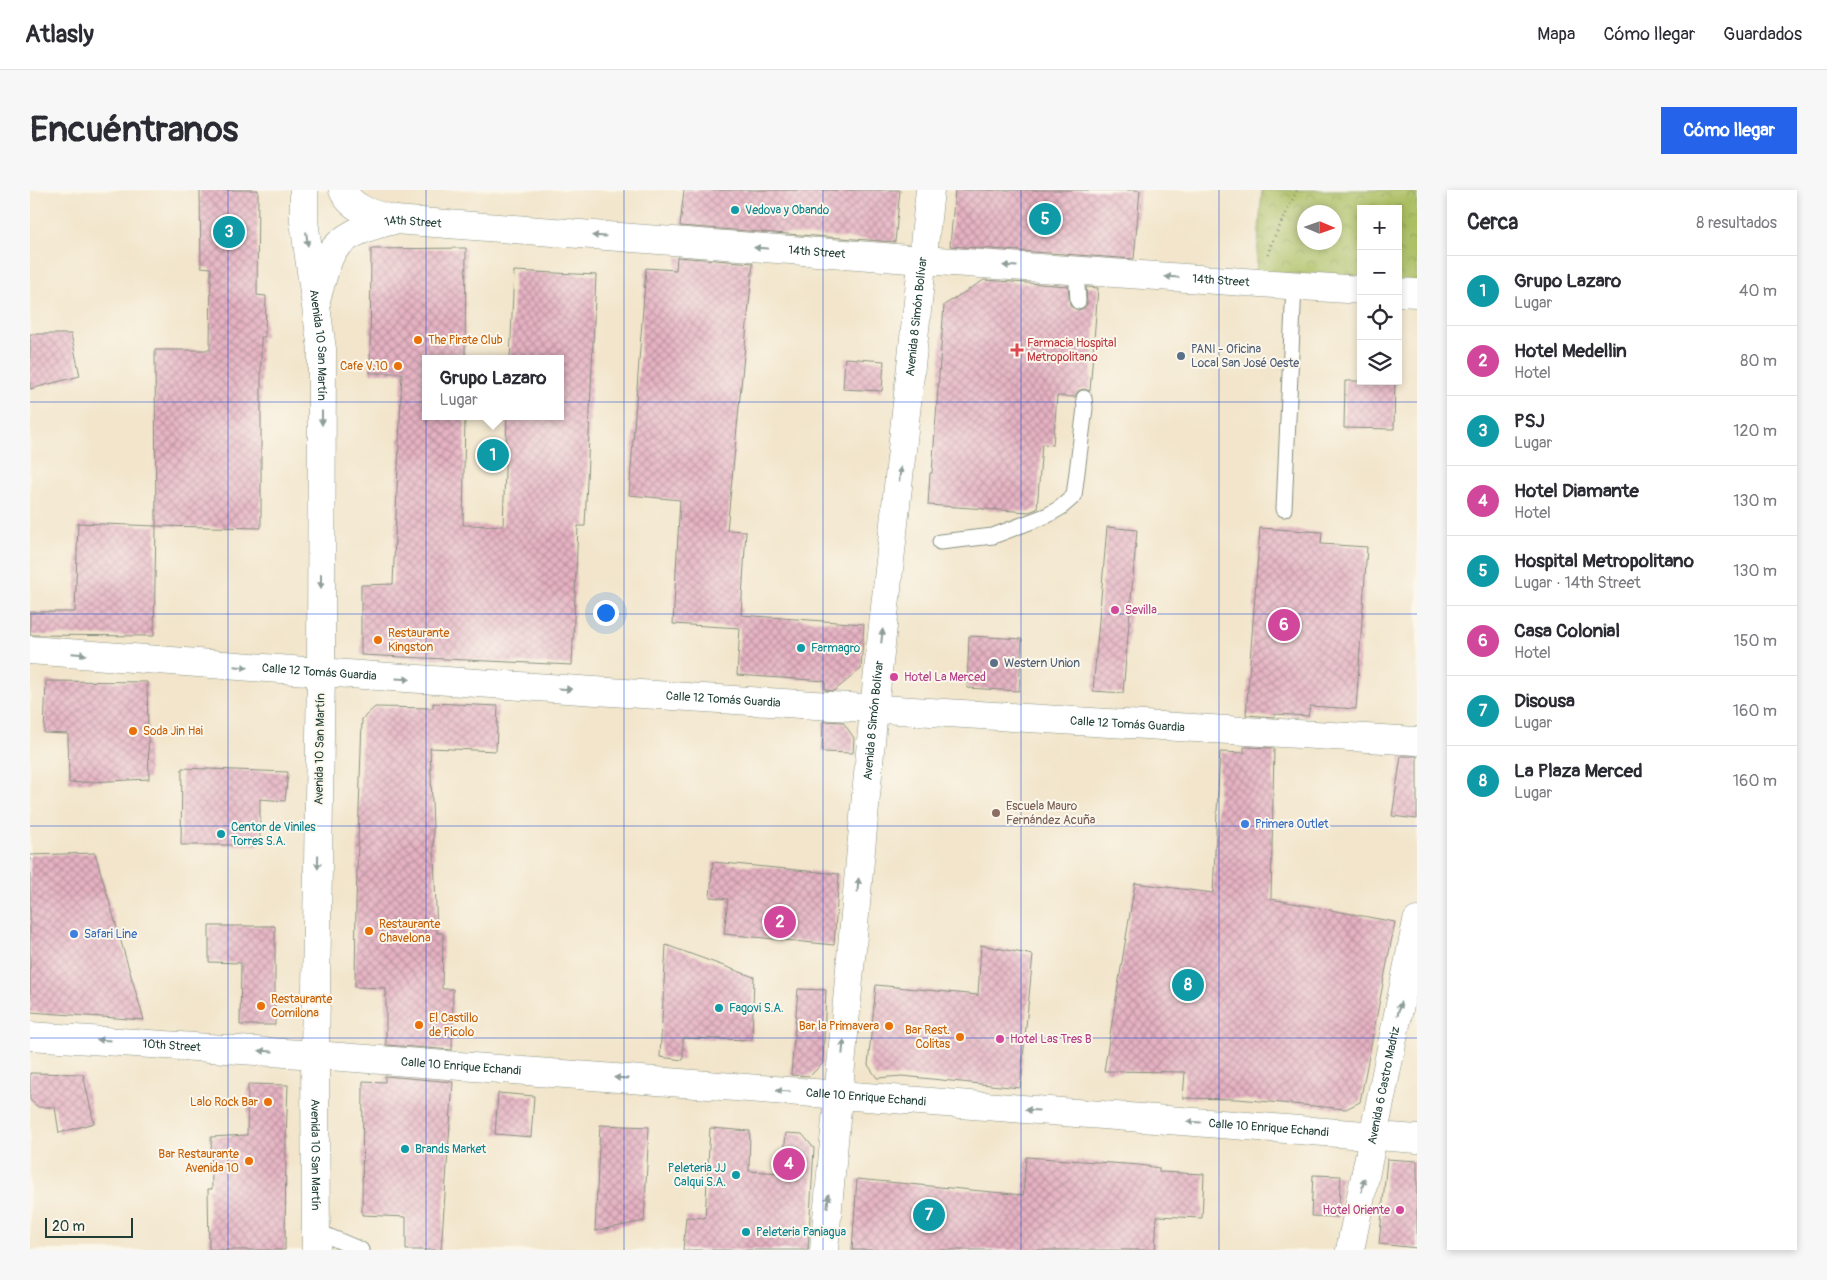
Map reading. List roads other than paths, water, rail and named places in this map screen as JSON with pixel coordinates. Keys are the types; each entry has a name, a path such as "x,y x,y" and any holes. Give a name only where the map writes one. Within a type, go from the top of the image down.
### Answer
{"street":[{"name":"Avenida 10 San Martín","path":"304,190 304,221 322,349 321,673 315,1055 316,1241"},
{"path":"343,190 349,200 358,207 395,220"},
{"name":"Avenida 8 Simón Bolívar","path":"824,1250 874,710 930,190"},
{"name":"14th Street","path":"316,300 334,249 353,234 369,227 395,220 923,260 1357,290"},
{"path":"1402,292 1417,293"},
{"name":"Calle 12 Tomás Guardia","path":"30,650 321,673 874,710 1417,741"},
{"name":"Avenida 6 Castro Madriz","path":"1350,1250 1417,921"},
{"name":"10th Street","path":"30,1036 315,1055"},
{"name":"Calle 10 Enrique Echandi","path":"315,1055 1417,1139"}],"lane":[{"path":"1076,270 1078,301"},
{"path":"1284,509 1294,285"},
{"path":"940,542 993,536 1048,515 1074,496 1085,408 1084,398"},
{"path":"316,1241 360,1250"}],"place":[{"name":"Vedova y Obando","path":"735,210"},
{"name":"Hospital Metropolitano","path":"1045,219"},
{"name":"PSJ","path":"229,232"},
{"name":"The Pirate Club","path":"418,340"},
{"name":"Farmacia Hospital Metropolitano","path":"1017,350"},
{"name":"PANI - Oficina Local San José Oeste","path":"1181,356"},
{"name":"Cafe V.10","path":"398,366"},
{"name":"Grupo Lazaro","path":"493,455"},
{"name":"Sevilla","path":"1115,610"},
{"name":"Casa Colonial","path":"1284,625"},
{"name":"Restaurante Kingston","path":"378,640"},
{"name":"Farmagro","path":"801,648"},
{"name":"Western Union","path":"994,663"},
{"name":"Hotel La Merced","path":"894,677"},
{"name":"Soda Jin Hai","path":"133,731"},
{"name":"Escuela Mauro Fernández Acuña","path":"996,813"},
{"name":"Primera Outlet","path":"1245,824"},
{"name":"Centor de Viniles Torres S.A.","path":"221,834"},
{"name":"Hotel Medellin","path":"780,922"},
{"name":"Restaurante Chavelona","path":"369,931"},
{"name":"Safari Line","path":"74,934"},
{"name":"La Plaza Merced","path":"1188,985"},
{"name":"Restaurante Comilona","path":"261,1006"},
{"name":"Fagovi S.A.","path":"719,1008"},
{"name":"El Castillo de Picolo","path":"419,1025"},
{"name":"Bar la Primavera","path":"889,1026"},
{"name":"Bar Rest. Colitas","path":"960,1037"},
{"name":"Hotel Las Tres B","path":"1000,1039"},
{"name":"Lalo Rock Bar","path":"268,1102"},
{"name":"Brands Market","path":"405,1149"},
{"name":"Bar Restaurante Avenida 10","path":"249,1161"},
{"name":"Hotel Diamante","path":"789,1164"},
{"name":"Peleteria JJ Calqui S.A.","path":"736,1175"},
{"name":"Hotel Oriente","path":"1400,1210"},
{"name":"Disousa","path":"929,1215"},
{"name":"Peleteria Paniagua","path":"746,1232"}]}
